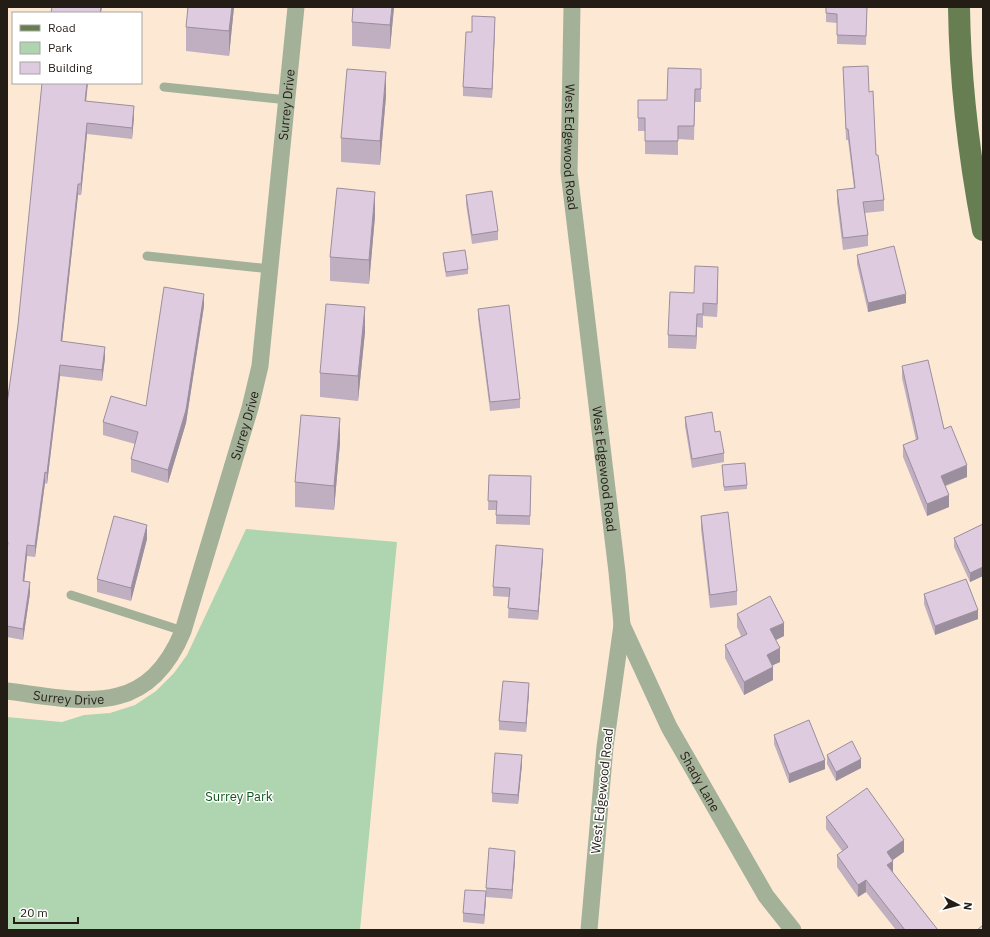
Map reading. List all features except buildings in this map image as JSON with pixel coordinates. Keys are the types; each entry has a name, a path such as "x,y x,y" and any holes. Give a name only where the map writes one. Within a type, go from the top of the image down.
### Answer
{"main road":[{"path":"959,7 964,103 972,167 983,230"}],"street":[{"name":"Surrey Drive","path":"7,691 81,700 97,700 116,697 132,690 162,669 176,648 183,631 256,386 263,349 296,7"},
{"name":"West Edgewood Road","path":"572,7 569,172 622,625 605,747 589,930"},
{"name":"Shady Lane","path":"622,625 669,727 766,896 793,930"}],"lane":[{"path":"164,87 288,100"},
{"path":"148,256 271,269"},
{"path":"71,595 183,631"}],"green space":[{"name":"Surrey Park","path":"246,529 397,542 360,930 7,930 7,717 62,722 84,715 110,713 135,705 156,691 174,673 187,655"}]}
